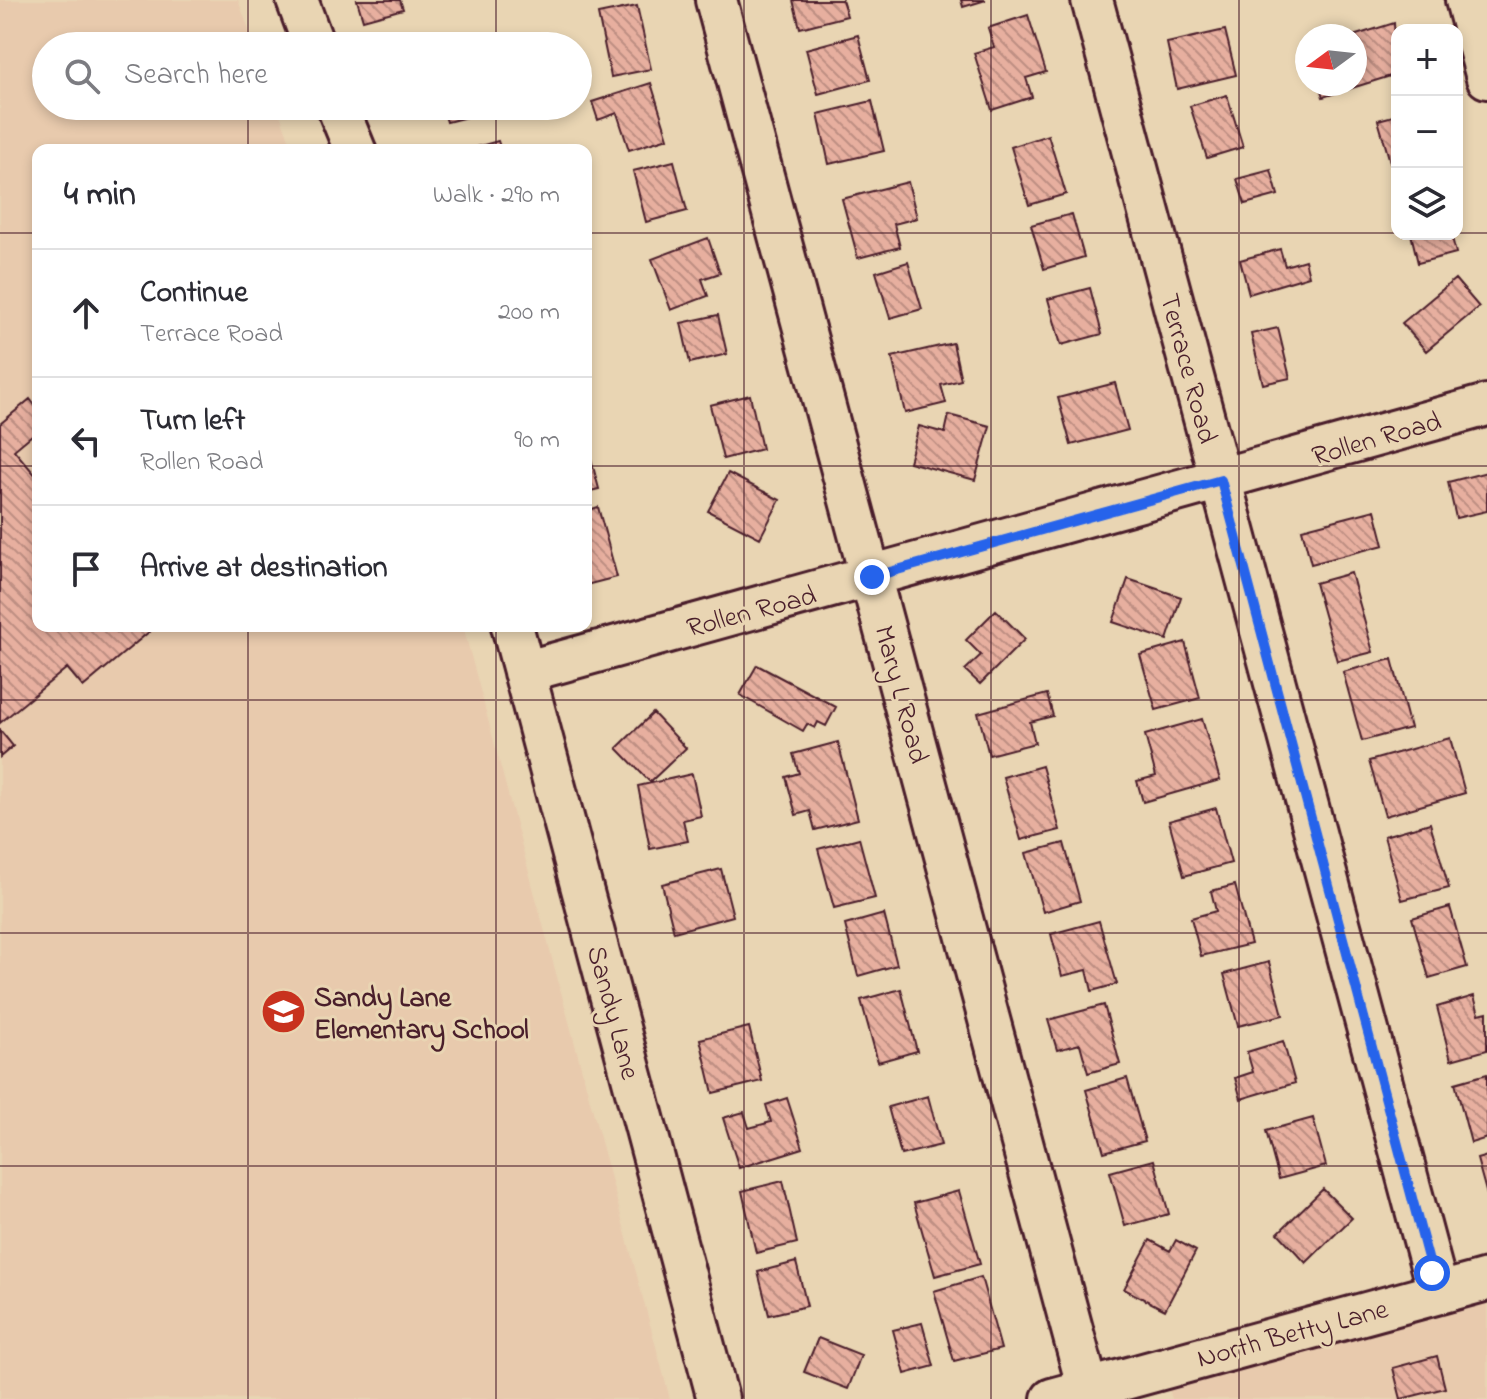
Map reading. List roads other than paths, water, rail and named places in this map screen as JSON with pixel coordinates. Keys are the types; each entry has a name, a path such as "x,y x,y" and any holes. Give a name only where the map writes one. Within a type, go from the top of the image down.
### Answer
{"street":[{"path":"297,0 309,32"},
{"name":"Mary L Road","path":"716,0 872,577 1070,1394"},
{"name":"Terrace Road","path":"1092,0 1438,1292"},
{"path":"1466,0 1487,78"},
{"path":"343,120 353,144"},
{"name":"Rollen Road","path":"524,672 1487,405"},
{"name":"Sandy Lane","path":"514,632 718,1399"},
{"name":"North Betty Lane","path":"1070,1394 1487,1280"}],"place":[{"name":"Sandy Lane Elementary School","path":"283,1012"}]}
